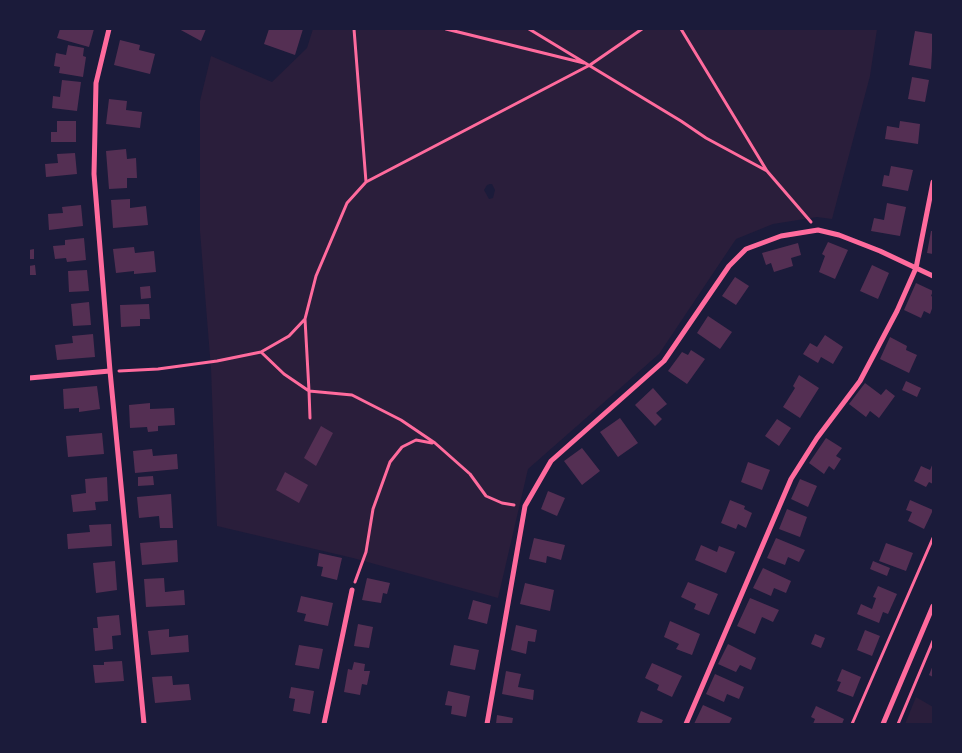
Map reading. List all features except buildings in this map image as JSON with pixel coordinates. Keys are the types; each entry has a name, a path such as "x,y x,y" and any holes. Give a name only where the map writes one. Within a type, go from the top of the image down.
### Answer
{"street":[{"path":"109,29 96,83 94,174 110,372 144,724"},
{"path":"686,724 791,479 816,438 860,381 897,311 916,268 933,182"},
{"path":"487,724 525,506 551,461 664,361 729,266 746,249 781,236 818,230 839,235 933,276"},
{"path":"29,378 110,372"},
{"path":"324,724 352,590"},
{"path":"883,724 933,606"}],"path":[{"path":"354,29 366,182"},
{"path":"446,29 590,65"},
{"path":"529,29 706,138 767,171"},
{"path":"310,418 305,319 316,276 347,203 366,182 590,65 642,29"},
{"path":"681,29 767,171 818,230"},
{"path":"110,372 217,361 261,352 288,336 305,319"},
{"path":"261,352 284,374 309,391 352,395 401,420 435,443 470,474 486,496 502,503 525,506"},
{"path":"352,590 366,552 373,510 390,462 402,447 416,440 435,443"},
{"path":"852,724 933,538"},
{"path":"898,724 933,640"}],"shaded area":[{"path":"313,29 877,29 870,76 832,219 817,217 773,224 736,239 659,354 528,469 498,598 353,558 217,526 211,369 200,231 200,101 211,56 272,82 307,48","holes":["492,184 495,190 493,198 489,199 484,190 487,185"]},
{"path":"916,697 933,707 933,724 905,724"}]}
